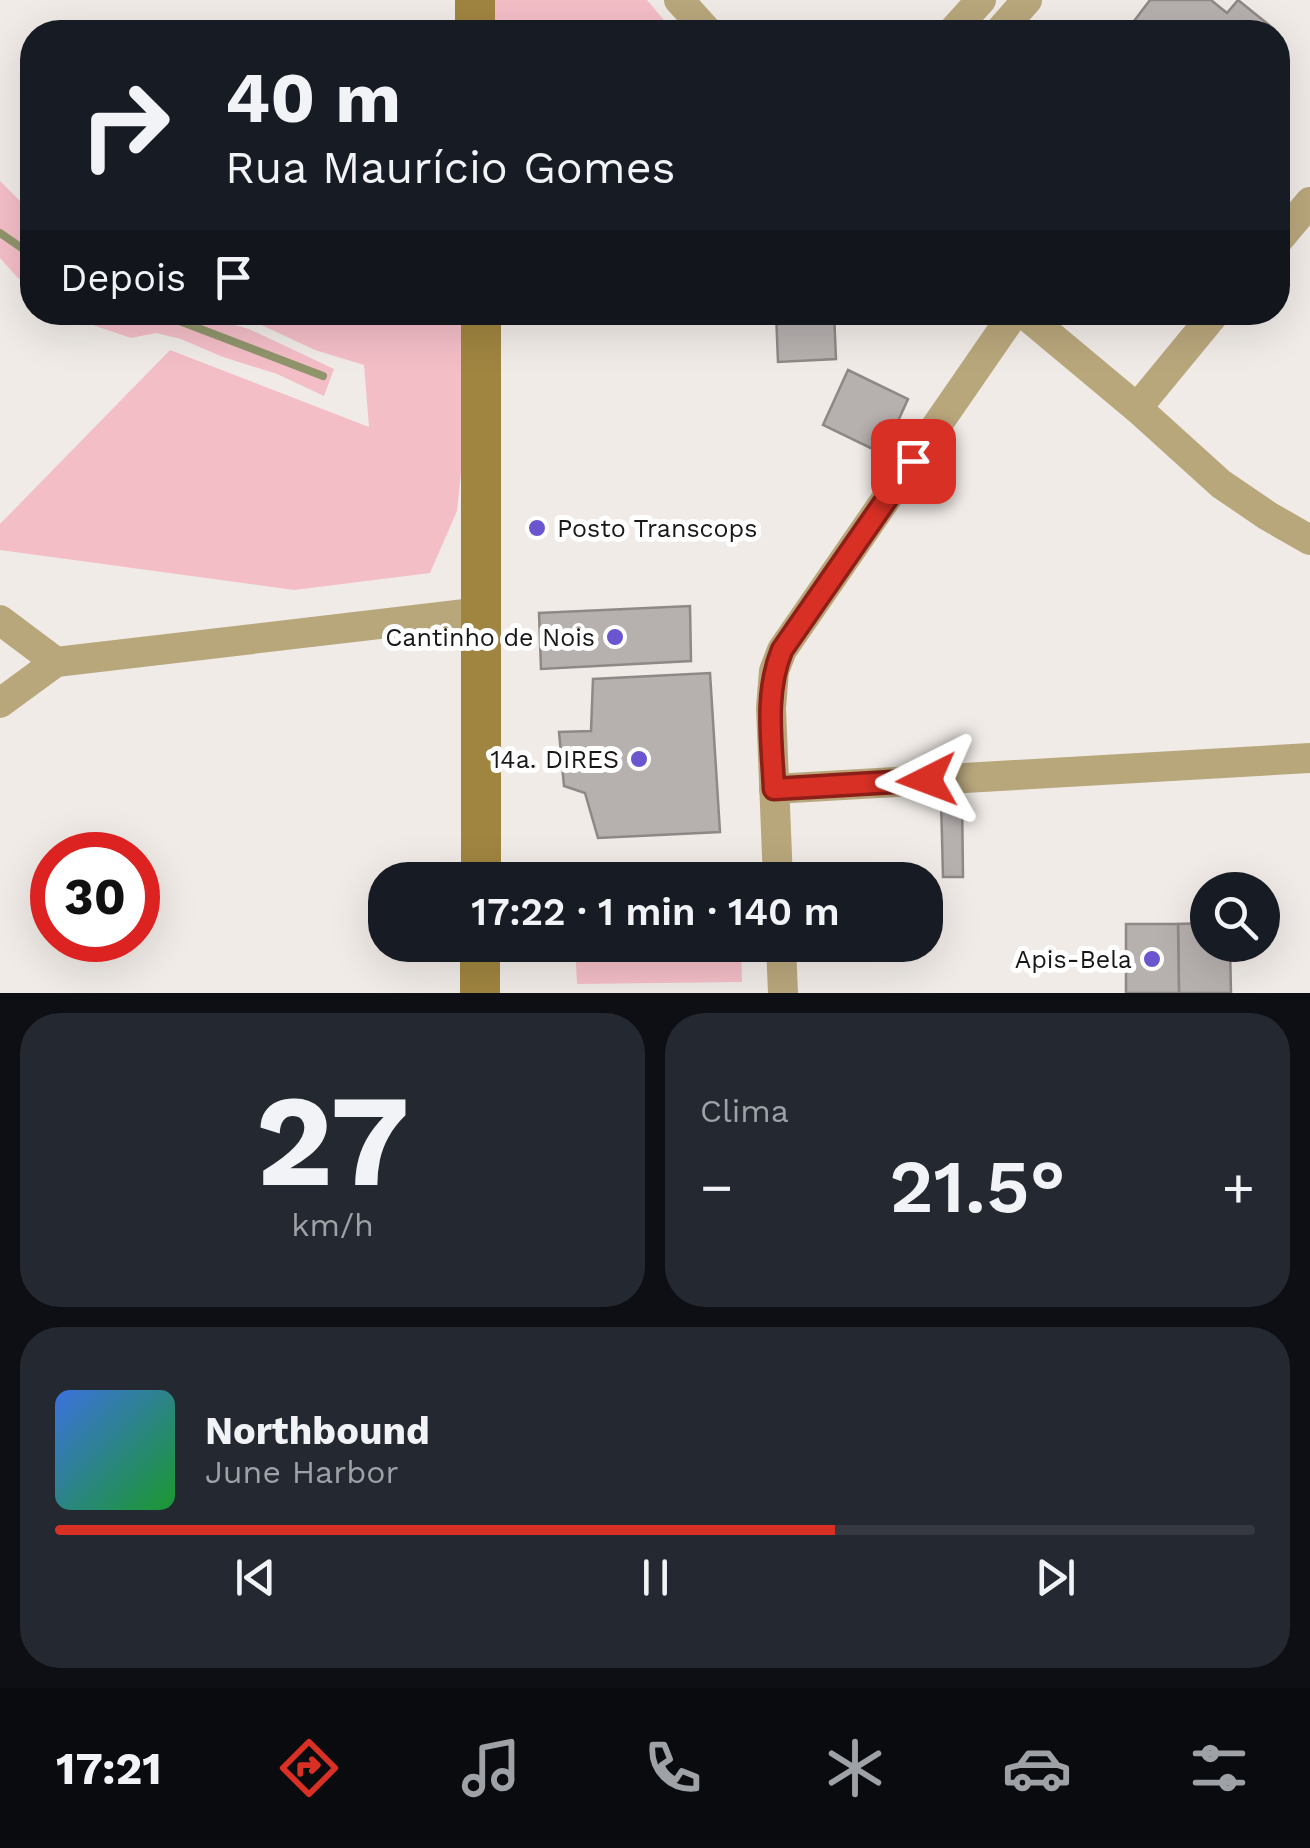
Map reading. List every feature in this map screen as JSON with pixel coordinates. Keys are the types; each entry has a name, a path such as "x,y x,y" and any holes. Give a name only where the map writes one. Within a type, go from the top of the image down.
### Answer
{"main road":[{"path":"481,325 481,862"},
{"path":"480,962 480,993"}],"street":[{"path":"679,0 697,20"},
{"path":"963,20 981,0"},
{"path":"1010,20 1027,0"},
{"path":"1290,226 1310,202"},
{"path":"777,862 771,687 782,650 1009,325"},
{"path":"1034,325 1137,408 1221,484 1310,540"},
{"path":"1137,408 1205,325"},
{"path":"0,703 56,662 482,612"},
{"path":"0,620 56,662"},
{"path":"774,789 1310,758"},
{"path":"782,962 783,993"}],"shaded area":[{"path":"492,0 647,0 664,20 493,20"},
{"path":"0,181 20,201 20,279 0,258"},
{"path":"93,325 235,325 334,369 324,396 277,374 181,339 156,333 131,338"},
{"path":"262,325 462,325 463,453 457,511 430,573 294,590 0,550 0,524 170,350 369,427 364,365 315,350"},
{"path":"576,962 741,962 742,982 577,984"}],"building":[{"path":"1150,0 1211,0 1227,13 1238,0 1263,20 1135,20"},
{"path":"777,325 835,325 836,359 778,362"},
{"path":"848,370 908,399 883,454 823,425"},
{"name":"Cantinho de Nois","path":"690,606 691,661 541,669 539,613"},
{"name":"14a. DIRES","path":"710,673 720,832 598,838 585,793 564,786 559,732 591,731 593,679"},
{"path":"962,797 963,877 943,877 941,799"},
{"name":"Apis-Bela","path":"1126,924 1178,924 1179,993 1126,993"},
{"path":"1178,924 1190,924 1190,962 1230,962 1231,993 1179,993"}],"waterway":[{"path":"0,233 20,247"},
{"path":"190,325 323,376"}],"place":[{"name":"Posto Transcops","path":"537,528"},
{"name":"Cantinho de Nois","path":"615,637"},
{"name":"14a. DIRES","path":"639,759"},
{"name":"Apis-Bela","path":"1152,959"}],"route":[{"path":"913,461 782,650 774,671 770,708 774,789 927,780"}]}
